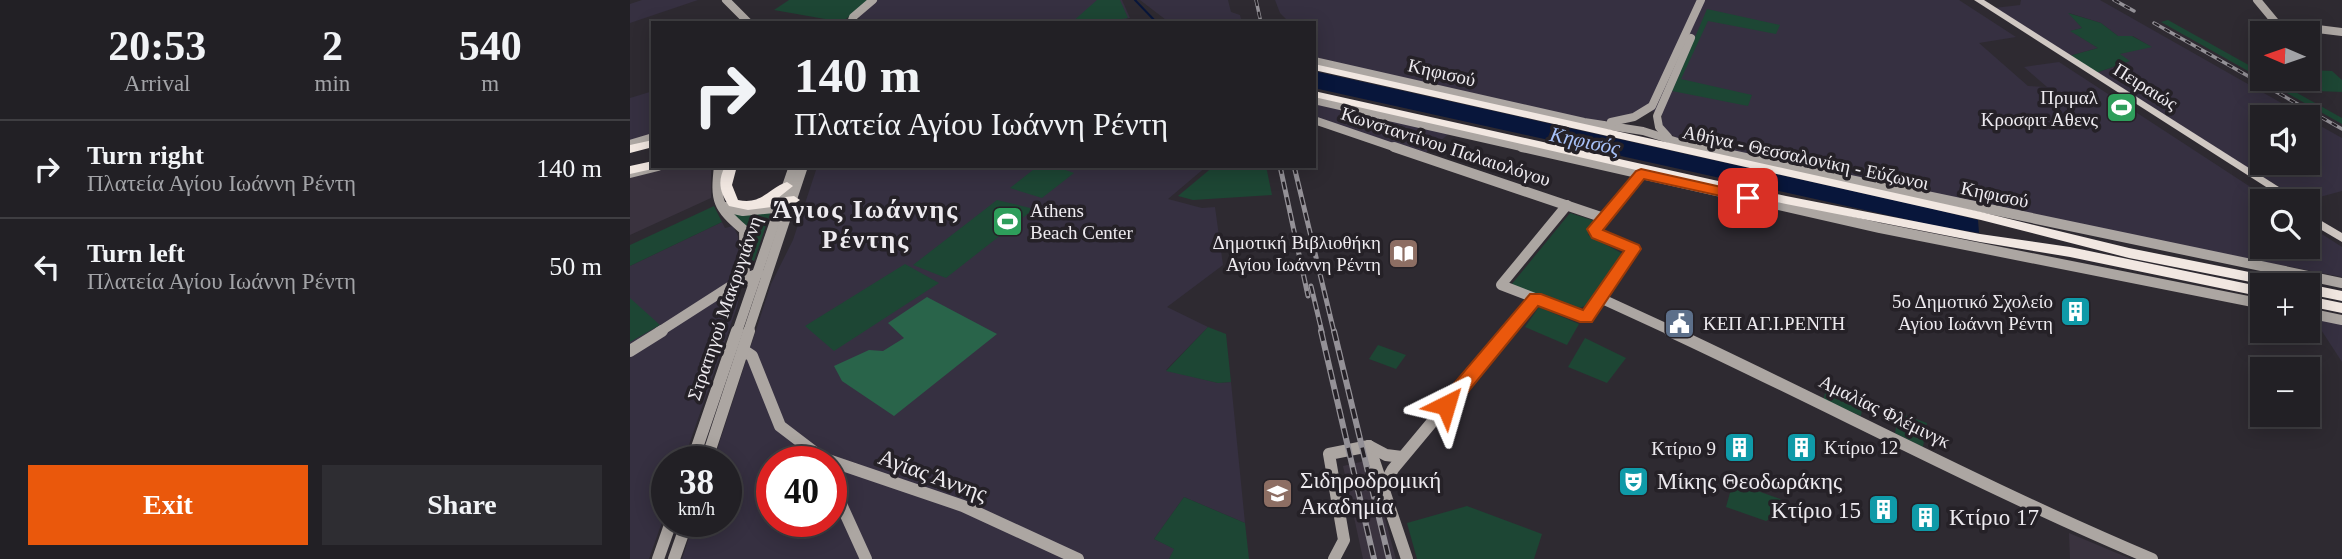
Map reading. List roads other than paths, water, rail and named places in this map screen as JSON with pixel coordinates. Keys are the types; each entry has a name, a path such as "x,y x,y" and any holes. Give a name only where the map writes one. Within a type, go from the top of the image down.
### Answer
{"highway":[{"name":"Αθήνα - Θεσσαλονίκη - Εύζωνοι","path":"1316,67 1981,216 2129,253 2250,277"},
{"path":"1316,94 1508,135 1786,200 1980,238 2070,252 2250,289"},
{"path":"1570,125 1610,130 1696,148"},
{"path":"1455,132 1508,135"},
{"path":"630,146 651,143"},
{"path":"630,164 651,160"},
{"path":"630,172 651,167"},
{"path":"730,168 725,184 732,201 737,205 787,204"},
{"path":"756,205 778,195 796,177"},
{"path":"1890,190 1981,216"},
{"path":"1786,200 1856,222"},
{"path":"2320,291 2342,296"},
{"path":"2320,304 2342,308"}],"main road":[{"name":"Πειραιώς","path":"1970,0 2265,189"},
{"name":"Πειραιώς","path":"1978,0 2276,189"},
{"path":"2320,217 2342,230"},
{"path":"2320,224 2342,238"}],"street":[{"path":"726,0 747,21"},
{"path":"848,21 873,0"},
{"path":"1584,122 1621,121 1640,115 1652,106 1700,0"},
{"path":"1672,140 1659,127 1657,116 1708,0"},
{"path":"2257,0 2277,24 2342,32"},
{"path":"853,21 860,10"},
{"path":"860,10 857,18 861,21"},
{"name":"Κηφισού","path":"1316,61 1584,122 1640,130 1696,148 1890,190 2342,283"},
{"path":"1316,100 1856,222 2250,301"},
{"name":"Κωνσταντίνου Παλαιολόγου","path":"1316,121 1604,218"},
{"path":"630,146 651,138"},
{"path":"630,172 651,168"},
{"path":"719,168 715,188 728,218 744,230 750,275"},
{"path":"1567,205 1501,285 1586,318 1634,249 1595,233 1595,229 1641,174"},
{"name":"Στρατηγού Μακρυγιάννη","path":"698,446 769,271 796,177"},
{"name":"Στρατηγού Μακρυγιάννη","path":"710,446 736,352 750,275 787,204 796,177"},
{"path":"724,207 736,211 787,204"},
{"path":"2084,231 2194,259 2216,272 2220,282 2213,289 2205,289 2150,281"},
{"path":"630,351 750,275 769,271"},
{"path":"1383,487 1392,469 1535,298"},
{"name":"Αμαλίας Φλέμινγκ","path":"1600,298 1804,393 2066,523 2152,559"},
{"path":"2320,315 2342,320"},
{"name":"Αγίας Άννης","path":"736,352 752,356 780,426 806,446"},
{"path":"1334,559 1344,540 1329,454 1370,446 1386,455 1402,457"},
{"path":"1370,446 1408,559"},
{"path":"1375,462 1392,469"},
{"name":"Αγίας Άννης","path":"847,468 964,506 1078,559"},
{"path":"847,520 866,559"},
{"path":"658,559 666,537"},
{"path":"674,559 682,537"}],"water":[{"name":"Κηφισός","path":"1316,73 1933,209 1978,220 1979,233 1932,225 1316,88"}],"waterway":[{"path":"1135,0 1155,21"}],"railway":[{"path":"1256,0 1261,21"},
{"path":"2114,0 2134,11"},
{"path":"2154,23 2342,129"},
{"path":"1280,168 1308,296"},
{"path":"1294,168 1334,332"},
{"path":"1311,286 1322,332"},
{"path":"1321,331 1374,559"},
{"path":"1334,331 1389,559"}],"place":[{"name":"Πριμαλ Κροσφιτ Αθενς","path":"2121,108"},
{"name":"Athens Beach Center","path":"1007,221"},
{"name":"Δημοτική Βιβλιοθήκη Αγίου Ιωάννη Ρέντη","path":"1404,253"},
{"name":"5ο Δημοτικό Σχολείο Αγίου Ιωάννη Ρέντη","path":"2076,312"},
{"name":"ΚΕΠ ΑΓ.Ι.ΡΕΝΤΗ","path":"1680,323"},
{"name":"Κτίριο 12","path":"1801,447"},
{"name":"Κτίριο 9","path":"1739,448"},
{"name":"Μίκης Θεοδωράκης","path":"1634,481"},
{"name":"Σιδηροδρομική Ακαδημία","path":"1277,493"},
{"name":"Κτίριο 15","path":"1884,510"},
{"name":"Κτίριο 17","path":"1926,517"}],"district":[{"name":"Άγιος Ιωάννης Ρέντης","path":"866,224"}]}
